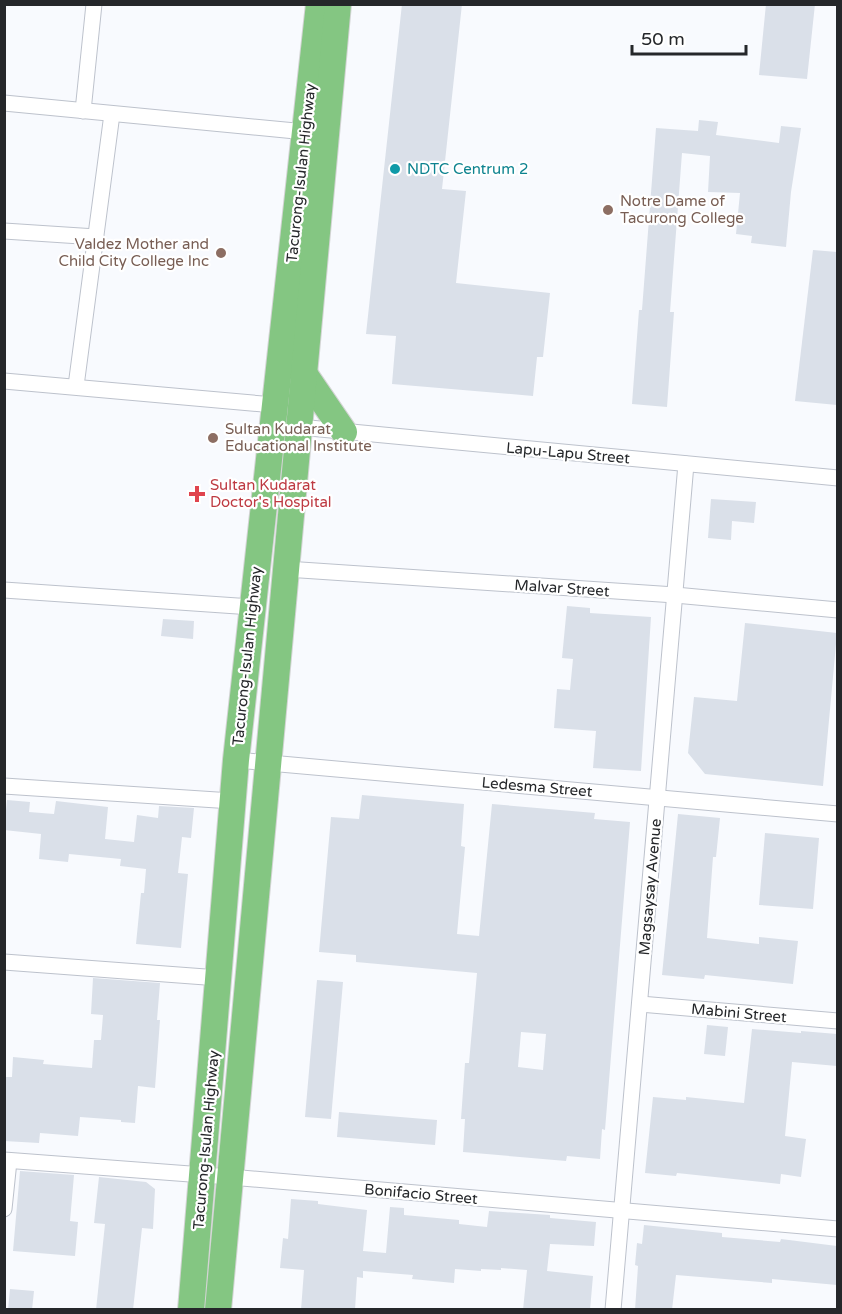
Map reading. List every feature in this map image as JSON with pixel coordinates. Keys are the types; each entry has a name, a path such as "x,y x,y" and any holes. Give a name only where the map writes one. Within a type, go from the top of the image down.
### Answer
{"highway":[{"name":"Tacurong-Isulan Highway","path":"191,1310 236,760 319,4"},
{"name":"Tacurong-Isulan Highway","path":"218,1310 338,4"},
{"path":"303,372 344,432"}],"street":[{"path":"83,111 94,4"},
{"path":"4,103 306,132"},
{"path":"76,386 112,114"},
{"path":"4,231 96,237"},
{"path":"4,381 274,405"},
{"name":"Lapu-Lapu Street","path":"299,428 837,478"},
{"name":"Magsaysay Avenue","path":"613,1310 686,464"},
{"name":"Malvar Street","path":"286,569 675,595 837,610"},
{"path":"4,590 252,607"},
{"name":"Ledesma Street","path":"236,760 837,814"},
{"path":"4,786 232,801"},
{"path":"4,963 219,978"},
{"name":"Mabini Street","path":"640,1004 837,1021"},
{"path":"4,1209 7,1160"},
{"name":"Bonifacio Street","path":"7,1160 837,1229"}],"building":[{"path":"402,4 462,4 442,189 466,191 456,283 550,293 543,357 537,357 533,396 392,384 396,336 366,334"},
{"path":"766,4 815,4 807,79 759,75"},
{"path":"699,120 718,122 716,135 779,143 781,126 801,128 791,192 786,247 751,243 752,236 736,234 740,193 708,192 710,156 682,153 670,312 674,312 667,407 632,404 639,310 642,310 656,128 698,131"},
{"path":"813,250 837,252 837,405 795,401"},
{"path":"711,499 756,502 754,523 732,521 731,540 708,538"},
{"path":"567,606 590,608 590,613 651,617 641,771 593,768 596,731 554,728 557,689 570,690 573,659 562,658"},
{"path":"163,619 194,621 193,639 161,636"},
{"path":"745,623 837,633 823,786 705,774 688,753 694,697 737,701"},
{"path":"362,795 464,804 461,846 465,847 457,934 479,936 492,804 595,813 594,819 630,822 605,1130 602,1129 600,1159 567,1156 566,1161 463,1152 465,1119 461,1119 465,1063 469,1063 477,973 356,962 356,955 319,952 331,817 359,819","holes":["521,1032 546,1034 543,1070 518,1067"]},
{"path":"7,800 30,802 29,812 54,814 56,801 108,807 105,839 134,842 137,815 158,818 159,806 194,808 191,838 182,837 178,873 188,874 181,948 136,944 146,869 120,866 121,859 69,854 68,862 39,859 41,834 4,830"},
{"path":"678,814 720,818 716,857 713,857 707,938 759,944 759,937 798,941 793,984 705,975 704,979 662,975"},
{"path":"765,833 819,838 813,909 759,905"},
{"path":"93,978 160,983 155,1088 138,1086 135,1123 80,1117 78,1136 40,1133 39,1143 4,1141 4,1077 12,1077 13,1057 44,1060 43,1064 92,1068 94,1040 101,1040 103,1015 91,1014"},
{"path":"317,980 343,982 331,1119 305,1117"},
{"path":"707,1025 728,1027 725,1056 704,1054"},
{"path":"752,1029 837,1034 837,1066 792,1062 785,1136 806,1139 801,1177 781,1174 780,1184 677,1173 676,1176 645,1173 653,1097 686,1100 686,1097 744,1103"},
{"path":"339,1112 437,1120 435,1145 337,1137"},
{"path":"20,1171 74,1175 70,1221 78,1222 75,1256 13,1251"},
{"path":"99,1177 146,1182 155,1189 153,1229 142,1228 133,1310 96,1310 105,1224 94,1223"},
{"path":"291,1199 318,1201 318,1204 367,1210 363,1251 386,1253 390,1207 404,1208 404,1215 459,1220 459,1224 487,1227 489,1211 550,1215 550,1218 596,1222 594,1246 550,1244 547,1271 593,1276 590,1310 523,1310 527,1270 501,1268 501,1270 481,1269 481,1271 455,1269 454,1283 412,1279 413,1275 363,1271 363,1278 357,1277 355,1310 301,1310 304,1270 280,1268 283,1238 288,1239"},
{"path":"644,1225 722,1233 722,1237 780,1242 781,1239 837,1246 837,1285 772,1279 772,1283 676,1275 672,1310 635,1310 637,1243 642,1244"},
{"path":"10,1289 34,1291 32,1310 8,1310"}],"place":[{"name":"NDTC Centrum 2","path":"395,169"},
{"name":"Notre Dame of Tacurong College","path":"608,210"},
{"name":"Valdez Mother and Child City College Inc","path":"221,253"},
{"name":"Sultan Kudarat Educational Institute","path":"213,438"},
{"name":"Sultan Kudarat Doctor's Hospital","path":"197,494"}]}
